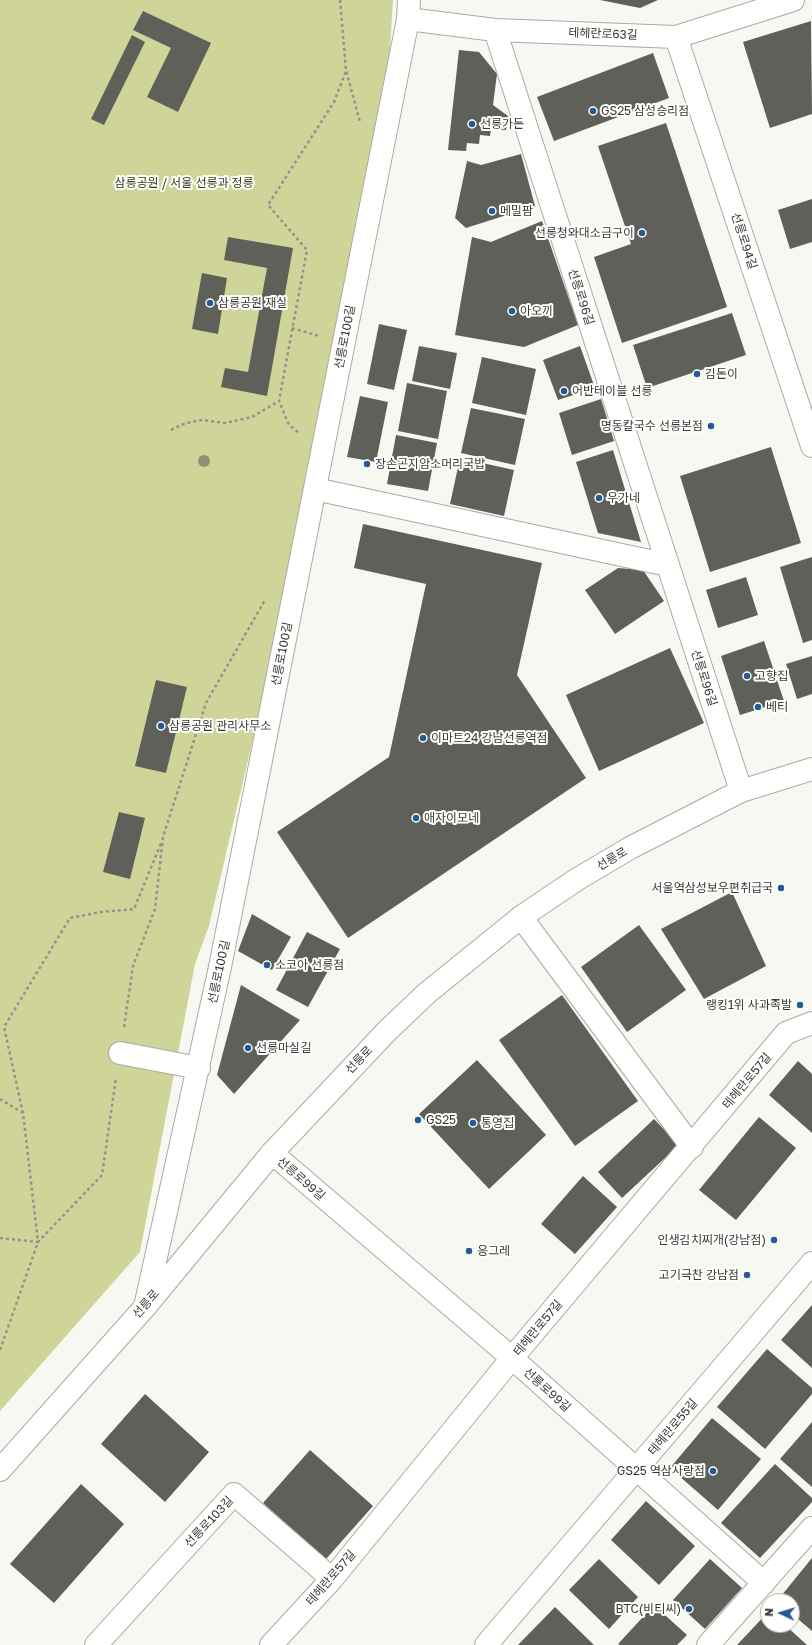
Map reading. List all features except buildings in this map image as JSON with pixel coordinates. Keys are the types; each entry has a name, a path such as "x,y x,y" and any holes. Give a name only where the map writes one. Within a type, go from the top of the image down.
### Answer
{"street":[{"name":"테헤란로63길","path":"408,9 495,30 676,37 793,0"},
{"name":"선릉로100길","path":"145,1307 199,1068 315,489 408,9"},
{"name":"선릉로96길","path":"495,30 741,791"},
{"name":"선릉로94길","path":"676,37 812,446"},
{"path":"315,489 668,565"},
{"name":"선릉로","path":"0,1470 145,1307 272,1154 387,1031 427,992 521,917 576,880 630,848 741,791 812,769"},
{"path":"521,917 692,1147"},
{"name":"테헤란로57길","path":"271,1645 332,1579 512,1358 692,1147 786,1033 812,1023"},
{"path":"120,1053 199,1068"},
{"name":"선릉로99길","path":"272,1154 512,1358 636,1471 764,1583"},
{"name":"테헤란로55길","path":"486,1645 812,1263"},
{"name":"선릉로103길","path":"96,1645 234,1494 332,1579"},
{"path":"708,1645 812,1528"}],"path":[{"path":"340,0 346,70 361,126"},
{"path":"299,433 289,425 279,401 307,250 268,204 334,102 346,70"},
{"path":"292,328 321,336"},
{"path":"171,430 186,423 202,420 226,423 252,417 279,401"},
{"path":"0,1029 4,1027 70,918 101,912 134,909 163,837 206,703 268,595"},
{"path":"0,1350 38,1242 102,1175 133,966 156,909 163,837"},
{"path":"4,1027 23,1113 38,1242"},
{"path":"0,1099 23,1113"},
{"path":"0,1238 38,1242"}],"green space":[{"name":"삼릉공원 / 서울 선릉과 정릉","path":"0,0 393,0 390,49 369,196 299,544 209,926 195,964 140,1252 0,1411"}],"place":[{"name":"GS25 삼성승리점","path":"593,111"},
{"name":"선릉가든","path":"472,124"},
{"name":"메밀팜","path":"492,211"},
{"name":"선릉청와대소금구이","path":"642,233"},
{"name":"삼릉공원 재실","path":"210,303"},
{"name":"아오끼","path":"512,311"},
{"name":"김돈이","path":"697,374"},
{"name":"어반테이블 선릉","path":"564,391"},
{"name":"명동칼국수 선릉본점","path":"711,426"},
{"name":"장손곤지암소머리국밥","path":"367,464"},
{"name":"우가네","path":"599,498"},
{"name":"고향집","path":"747,676"},
{"name":"베티","path":"758,707"},
{"name":"삼릉공원 관리사무소","path":"161,726"},
{"name":"이마트24 강남선릉역점","path":"423,738"},
{"name":"애자이모네","path":"416,818"},
{"name":"서울역삼성보우편취급국","path":"781,888"},
{"name":"소코아 선릉점","path":"267,965"},
{"name":"랭킹1위 사과족발","path":"800,1005"},
{"name":"선릉마실길","path":"248,1048"},
{"name":"GS25","path":"418,1120"},
{"name":"통영집","path":"473,1123"},
{"name":"인생김치찌개(강남점)","path":"774,1240"},
{"name":"응그레","path":"469,1251"},
{"name":"고기극찬 강남점","path":"747,1275"},
{"name":"GS25 역삼사랑점","path":"713,1471"},
{"name":"BTC(비티씨)","path":"689,1609"}]}
